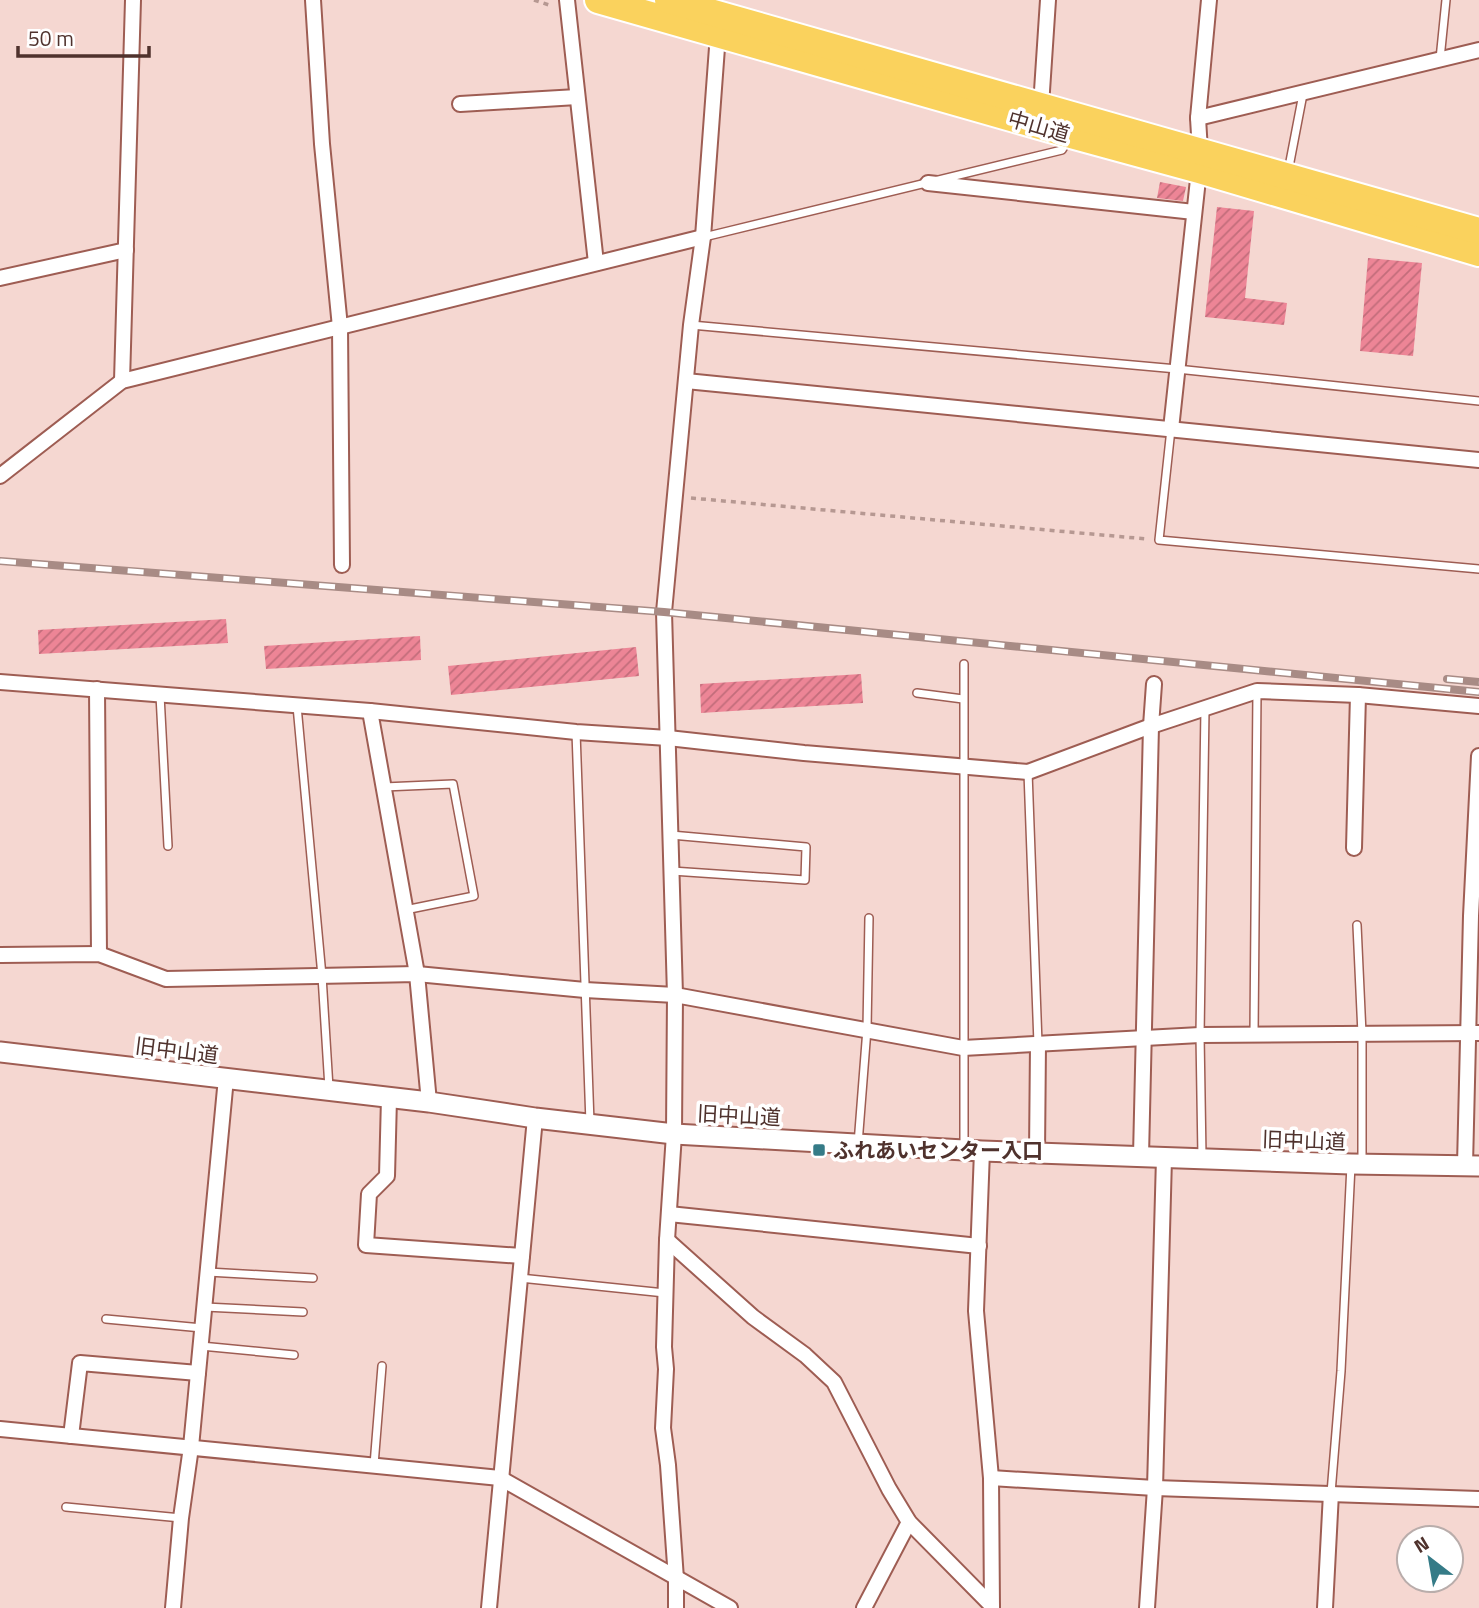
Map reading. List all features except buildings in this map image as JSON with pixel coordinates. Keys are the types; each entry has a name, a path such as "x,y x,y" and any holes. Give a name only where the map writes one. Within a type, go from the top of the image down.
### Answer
{"highway":[{"name":"中山道","path":"598,0 722,17 1041,106 1479,253"},
{"name":"中山道","path":"668,0 1071,135 1287,176 1479,231"}],"main road":[{"name":"旧中山道","path":"0,1052 429,1102 535,1118 674,1134 973,1151 1472,1166"}],"street":[{"path":"122,381 131,0"},
{"path":"313,0 322,144 340,327 342,565"},
{"path":"1041,106 1048,0"},
{"path":"1171,429 1195,212 1199,160 1198,118 1209,0"},
{"path":"560,3 577,97 596,262"},
{"path":"676,1608 668,1465 663,1427 667,1240 674,1134 675,995 664,612 685,380 703,237 722,17"},
{"path":"1198,118 1479,50"},
{"path":"460,104 577,97"},
{"path":"928,183 1195,212"},
{"path":"0,476 122,381 703,237"},
{"path":"0,278 126,250"},
{"path":"685,380 1479,460"},
{"path":"0,682 370,711 1028,772 1151,726 1257,691 1358,695 1479,706"},
{"path":"1141,1156 1154,684"},
{"path":"97,689 99,954"},
{"path":"1354,848 1358,695"},
{"path":"370,711 417,974 429,1102"},
{"path":"1472,1166 1471,916 1479,756"},
{"path":"0,955 99,954 166,979 417,974 586,990 675,995 963,1048 1200,1035 1473,1033"},
{"path":"1037,1153 1038,1044"},
{"path":"173,1608 226,1078"},
{"path":"389,1098 387,1176 369,1194 366,1245 522,1256"},
{"path":"489,1608 535,1118"},
{"path":"973,1151 979,1246 976,1311 991,1478 992,1607"},
{"path":"1146,1608 1154,1488 1164,1158"},
{"path":"669,1214 979,1246"},
{"path":"667,1240 753,1317 805,1355 834,1382 909,1522 992,1607"},
{"path":"71,1436 80,1363 198,1373"},
{"path":"0,1429 500,1478 730,1608"},
{"path":"991,1478 1154,1488 1479,1499"},
{"path":"1325,1608 1331,1493"},
{"path":"863,1608 909,1522"}],"lane":[{"path":"1440,60 1446,0"},
{"path":"1287,176 1303,93"},
{"path":"703,237 1062,150 1071,135"},
{"path":"691,325 1177,369 1479,401"},
{"path":"1171,429 1159,540 1479,569"},
{"path":"964,664 963,1048 973,1151"},
{"path":"1254,1034 1257,691"},
{"path":"917,693 963,699"},
{"path":"160,694 168,846"},
{"path":"297,705 322,976 329,1091"},
{"path":"1202,1159 1200,1035 1205,709"},
{"path":"576,732 590,1124"},
{"path":"1028,772 1038,1044"},
{"path":"383,788 453,784 474,896 405,910"},
{"path":"671,835 806,848 805,880 672,870"},
{"path":"858,1144 866,1029 869,918"},
{"path":"1331,1493 1357,1164 1363,1034 1357,925"},
{"path":"208,1272 313,1278"},
{"path":"519,1278 666,1293"},
{"path":"204,1307 303,1312"},
{"path":"106,1319 202,1328"},
{"path":"201,1346 294,1355"},
{"path":"374,1465 382,1367"},
{"path":"66,1507 181,1518"}],"path":[{"path":"534,0 560,3"},
{"path":"675,496 1159,540"}],"railway":[{"path":"0,561 664,612 1479,692"},
{"path":"1447,679 1479,682"}],"place":[{"name":"ふれあいセンター入口","path":"819,1150"}]}
